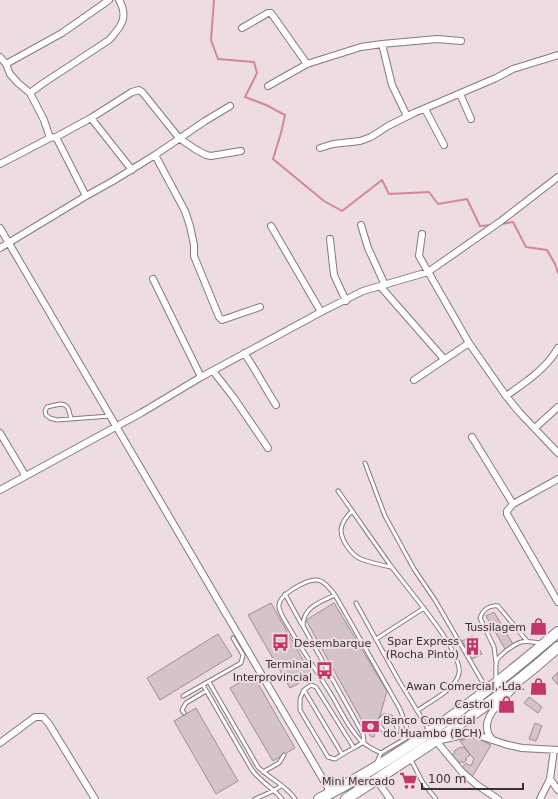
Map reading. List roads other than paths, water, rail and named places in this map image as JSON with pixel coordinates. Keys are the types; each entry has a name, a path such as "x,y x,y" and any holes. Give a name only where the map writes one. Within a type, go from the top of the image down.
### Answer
{"main road":[{"path":"319,799 375,768 427,733 487,690 558,632"},
{"path":"346,799 436,740 526,674 558,647"}],"street":[{"path":"6,64 62,33 109,0"},
{"path":"30,93 109,40 118,30 124,18 124,10 119,0"},
{"path":"242,28 268,13 271,13 307,64"},
{"path":"268,86 307,64 361,48 382,44 437,39 461,40"},
{"path":"382,44 392,85 407,116"},
{"path":"320,148 333,144 360,141 371,137 407,116 460,94 513,69 558,55"},
{"path":"0,57 6,64 10,74 30,93 53,138 86,196"},
{"path":"0,164 91,118 132,92 139,90 179,138 206,155 211,156 241,151"},
{"path":"460,94 471,119"},
{"path":"0,248 132,170 230,106"},
{"path":"424,109 444,145"},
{"path":"91,118 132,170"},
{"path":"155,155 185,211 194,245 194,256 219,317 222,320 260,307"},
{"path":"0,490 244,353 321,312 346,301 363,291 428,272 501,221 558,177"},
{"path":"361,225 368,248 383,285 444,359"},
{"path":"271,226 321,312"},
{"path":"0,228 331,793"},
{"path":"422,234 419,253 428,272 469,343 506,396 558,453"},
{"path":"330,239 334,275 346,301"},
{"path":"153,279 202,377"},
{"path":"414,380 469,343"},
{"path":"506,396 546,365 558,348"},
{"path":"244,353 261,378 276,405"},
{"path":"213,371 234,398 268,448"},
{"path":"535,428 558,407"},
{"path":"0,433 26,475"},
{"path":"472,437 513,504"},
{"path":"558,479 513,504 508,508 507,514 558,602"},
{"path":"493,740 486,730 490,715 526,674"},
{"path":"0,743 35,717 43,717 49,724 95,799"},
{"path":"498,799 462,772 436,740 468,734 478,735 522,748 556,750 550,779 540,799"},
{"path":"550,779 558,790"},
{"path":"376,780 390,799"}],"lane":[{"path":"71,418 68,408 65,405 53,405 47,407 46,416 50,418 65,420 71,418 110,416"},
{"path":"365,463 385,516 418,575 435,600 487,690"},
{"path":"338,491 391,567 424,608 455,655 460,666 459,676 451,687 417,711"},
{"path":"352,510 345,518 341,527 343,541 354,555 360,559 391,567"},
{"path":"381,753 356,736 283,617 279,603 285,594 306,583 316,580 326,584 335,595 400,709 406,725 408,737"},
{"path":"285,594 363,734 364,742"},
{"path":"303,626 303,620 306,613 313,606 335,595"},
{"path":"356,603 417,711 427,733 408,737 381,753 375,768"},
{"path":"496,683 494,647 480,618 482,613 486,608 498,606 527,641"},
{"path":"376,639 424,608"},
{"path":"183,696 241,663 243,655 233,638"},
{"path":"496,663 501,656 516,644 527,641 545,643"},
{"path":"209,682 258,767 292,794 295,799"},
{"path":"203,685 258,779 282,799"},
{"path":"354,748 316,687 311,685 304,690 300,699 300,710 328,757 335,759 342,754 354,748 364,742"},
{"path":"304,690 342,754"},
{"path":"184,713 182,710 186,703 206,691"},
{"path":"384,716 391,717 396,725 397,732 394,735 387,736 380,726 380,720 384,716"},
{"path":"394,735 398,743"},
{"path":"263,772 280,763 284,755"},
{"path":"410,758 423,783 436,799"},
{"path":"255,799 281,786"}],"waterway":[{"path":"214,0 211,40 218,59 254,62 257,73 245,97 266,105 285,115 273,159 324,201 342,211 382,180 389,194 429,192 438,204 467,199 480,226 493,225"},
{"path":"501,224 513,222 526,247 547,250 558,273"}],"place":[{"name":"Tussilagem","path":"539,627"},
{"name":"Desembarque","path":"281,643"},
{"name":"Spar Express (Rocha Pinto)","path":"472,647"},
{"name":"Terminal Interprovincial","path":"325,670"},
{"name":"Awan Comercial, Lda.","path":"538,686"},
{"name":"Castrol","path":"506,704"},
{"name":"Banco Comercial do Huambo (BCH)","path":"370,726"},
{"name":"Mini Mercado","path":"408,781"}]}
